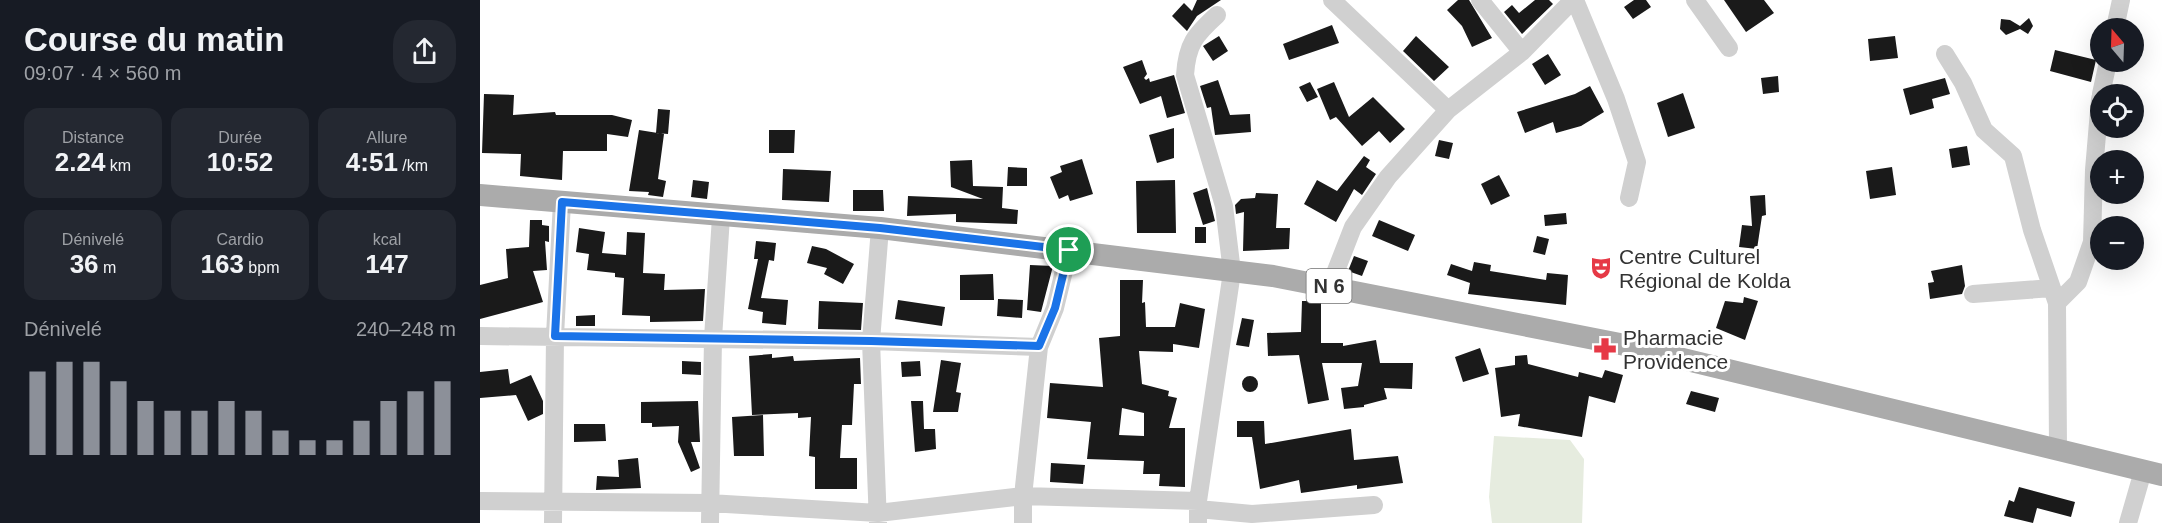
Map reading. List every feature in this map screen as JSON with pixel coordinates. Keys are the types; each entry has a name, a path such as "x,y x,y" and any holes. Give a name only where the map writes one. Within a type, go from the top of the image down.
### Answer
{"main road":[{"name":"N 6","path":"480,195 637,206 721,217 880,228 1069,250 1330,286 1624,345 2153,473"}],"street":[{"path":"1332,0 1448,110"},
{"path":"1480,0 1522,52"},
{"path":"1330,286 1353,227 1388,177 1448,110 1522,52 1574,0 1616,99 1637,162 1629,198"},
{"path":"1695,0 1729,48"},
{"path":"2117,18 2121,0"},
{"path":"1198,511 1232,272 1224,206 1185,75 1187,53 1196,34 1217,15"},
{"path":"1945,54 1964,83 1984,130 2013,156 2032,230 2054,296 2058,449"},
{"path":"1973,294 2054,296 2078,282 2092,242 2097,138"},
{"path":"553,523 555,336 562,202"},
{"path":"710,523 713,338 721,217"},
{"path":"878,518 871,341 880,228"},
{"path":"1023,523 1023,496 1039,346 1055,308 1069,250"},
{"path":"480,336 713,338 1039,346"},
{"path":"2128,523 2153,473"},
{"path":"480,501 709,503 878,518 1023,496 1252,514 1374,505"}],"shaded area":[{"path":"1494,436 1570,440 1584,459 1582,523 1492,523 1489,497"}],"building":[{"path":"1197,0 1221,0 1197,16 1187,31 1172,16 1184,3 1192,11"},
{"path":"1458,0 1469,0 1492,38 1472,47 1462,26 1447,10"},
{"path":"1535,0 1549,0 1553,4 1522,34 1504,12 1512,5 1519,13"},
{"path":"1634,0 1646,0 1651,7 1633,19 1624,7"},
{"path":"1724,0 1764,0 1774,13 1746,32"},
{"path":"2029,18 2033,26 2028,34 2020,29 2006,35 2000,29 2001,19 2010,20 2020,26"},
{"path":"1332,25 1339,43 1289,60 1283,44"},
{"path":"1219,36 1228,51 1213,61 1203,46"},
{"path":"1416,36 1449,67 1434,81 1403,51"},
{"path":"1895,36 1898,58 1870,61 1868,39"},
{"path":"2055,50 2090,59 2090,72 2093,72 2091,82 2050,71"},
{"path":"1548,54 1561,75 1545,85 1532,64"},
{"path":"1142,60 1147,74 1144,78 1146,80 1149,78 1150,82 1174,75 1185,113 1167,118 1161,96 1140,104 1123,67"},
{"path":"1778,76 1779,92 1763,94 1761,78"},
{"path":"1945,78 1950,94 1932,99 1934,108 1910,115 1903,89"},
{"path":"1218,80 1230,115 1250,114 1251,132 1215,135 1211,107 1207,108 1200,86"},
{"path":"1310,82 1318,97 1307,102 1299,87"},
{"path":"1334,82 1349,117 1373,97 1405,129 1390,143 1379,131 1362,146 1336,117 1330,120 1317,89"},
{"path":"1590,86 1604,112 1581,126 1556,133 1553,122 1525,133 1517,112 1575,94"},
{"path":"1683,93 1695,128 1668,137 1657,103"},
{"path":"484,94 514,95 513,115 555,112 556,115 612,115 632,120 628,137 607,134 607,151 563,151 562,180 520,176 521,154 482,153"},
{"path":"658,109 670,110 668,134 656,133"},
{"path":"1174,128 1174,158 1157,163 1149,135"},
{"path":"639,130 664,134 658,179 666,181 663,197 648,195 649,192 629,191"},
{"path":"769,130 795,130 794,153 769,153"},
{"path":"1439,140 1453,143 1449,159 1435,156"},
{"path":"1967,146 1970,165 1952,168 1949,149"},
{"path":"1364,156 1370,160 1366,167 1376,174 1362,195 1354,189 1336,222 1304,204 1317,180 1337,191"},
{"path":"1082,159 1093,194 1070,201 1068,195 1059,199 1050,177 1062,172 1060,166"},
{"path":"972,160 973,186 1003,187 1002,208 1018,210 1017,224 956,222 956,214 907,216 908,196 983,199 951,187 950,161"},
{"path":"1008,167 1027,168 1027,186 1007,186"},
{"path":"1892,167 1896,195 1870,199 1866,171"},
{"path":"783,169 831,171 829,202 782,200"},
{"path":"1499,175 1510,196 1491,205 1481,184"},
{"path":"693,180 709,182 707,199 691,197"},
{"path":"1175,180 1176,233 1137,233 1136,181"},
{"path":"1207,188 1215,221 1203,225 1193,193"},
{"path":"853,190 883,190 884,211 853,211"},
{"path":"1256,193 1278,194 1276,228 1290,228 1289,249 1243,251 1244,212 1236,214 1235,205 1241,199 1255,198"},
{"path":"1765,195 1766,215 1762,216 1757,249 1739,247 1742,225 1752,226 1750,196"},
{"path":"1566,213 1567,224 1545,226 1544,215"},
{"path":"530,220 542,220 542,225 549,226 549,242 545,241 547,270 533,271 543,302 480,319 480,285 508,278 506,249 529,247"},
{"path":"1379,220 1415,235 1408,251 1372,236"},
{"path":"1195,227 1206,227 1206,243 1195,243"},
{"path":"579,228 605,232 602,253 626,255 627,232 645,233 643,273 665,274 664,290 705,289 703,321 650,322 650,316 622,315 624,278 615,277 615,273 587,270 589,254 576,252"},
{"path":"1537,236 1549,239 1545,255 1533,252"},
{"path":"756,241 776,243 774,261 769,260 761,298 788,300 786,325 762,323 763,312 748,309 758,259 754,259"},
{"path":"812,246 826,249 854,264 843,284 824,274 827,268 807,263"},
{"path":"1354,256 1368,261 1362,276 1348,271"},
{"path":"1474,262 1491,265 1490,271 1546,280 1547,273 1568,275 1566,305 1468,294 1470,283 1447,275 1451,264 1472,271"},
{"path":"1030,265 1053,266 1041,312 1027,310"},
{"path":"1962,265 1965,286 1962,294 1930,299 1928,283 1934,282 1931,271"},
{"path":"993,274 994,300 960,300 960,275"},
{"path":"1120,280 1143,280 1142,303 1145,302 1146,327 1175,327 1180,303 1205,309 1199,348 1173,344 1173,352 1139,351 1142,384 1169,391 1168,396 1177,398 1169,428 1185,428 1185,487 1159,486 1160,474 1143,474 1144,461 1087,459 1091,422 1047,418 1050,383 1103,387 1099,338 1120,336","holes":["1122,408 1144,413 1144,436 1119,435"]},
{"path":"1744,297 1758,301 1745,340 1716,328 1725,301 1743,303"},
{"path":"998,299 1023,300 1022,318 997,316"},
{"path":"898,300 945,307 942,326 895,319"},
{"path":"819,301 863,303 861,330 818,329"},
{"path":"1302,301 1321,301 1321,343 1343,343 1343,346 1376,340 1380,363 1413,363 1412,389 1384,388 1387,399 1364,405 1364,407 1344,409 1341,388 1358,386 1362,363 1322,363 1329,400 1308,404 1299,355 1268,356 1267,333 1301,332"},
{"path":"595,315 595,326 576,326 576,316"},
{"path":"1242,318 1254,320 1249,347 1236,345"},
{"path":"1480,348 1489,374 1463,382 1455,357"},
{"path":"772,354 772,358 793,356 794,361 860,358 861,384 854,384 852,425 842,425 840,458 857,458 857,489 815,489 815,457 809,456 811,417 798,418 798,413 752,415 749,356"},
{"path":"1527,355 1528,364 1578,377 1579,372 1602,378 1605,370 1623,375 1615,403 1589,396 1582,437 1518,426 1520,414 1501,417 1495,368 1515,365 1515,356"},
{"path":"941,360 961,363 956,392 961,393 958,412 933,412"},
{"path":"682,361 701,362 701,375 682,374"},
{"path":"920,361 921,376 902,377 901,362"},
{"path":"508,369 510,384 531,375 543,401 543,414 528,421 516,395 480,398 480,372"},
{"path":"1247,376 1253,376 1258,384 1256,390 1247,392 1242,387 1242,381"},
{"path":"1691,391 1719,398 1715,412 1686,404"},
{"path":"698,401 700,442 691,442 700,468 691,472 678,442 679,426 652,427 652,423 641,423 641,402"},
{"path":"911,401 923,401 924,429 935,429 936,449 915,452"},
{"path":"763,415 764,456 734,456 732,417"},
{"path":"1237,421 1264,421 1265,444 1351,429 1354,460 1398,456 1403,483 1357,489 1357,485 1301,493 1299,480 1260,489 1252,437 1237,437"},
{"path":"574,424 605,424 606,441 574,442"},
{"path":"638,458 641,488 596,490 597,476 619,477 618,460"},
{"path":"1051,463 1085,465 1083,484 1050,482"},
{"path":"2019,487 2075,502 2071,517 2037,508 2033,523 2004,516 2009,500 2014,502"}],"place":[{"name":"Centre Culturel Régional de Kolda","path":"1601,268"},
{"name":"Pharmacie Providence","path":"1605,349"}],"route":[{"path":"562,202 637,206 721,217 880,228 1069,250 1055,308 1039,346 555,336 562,202"}]}
